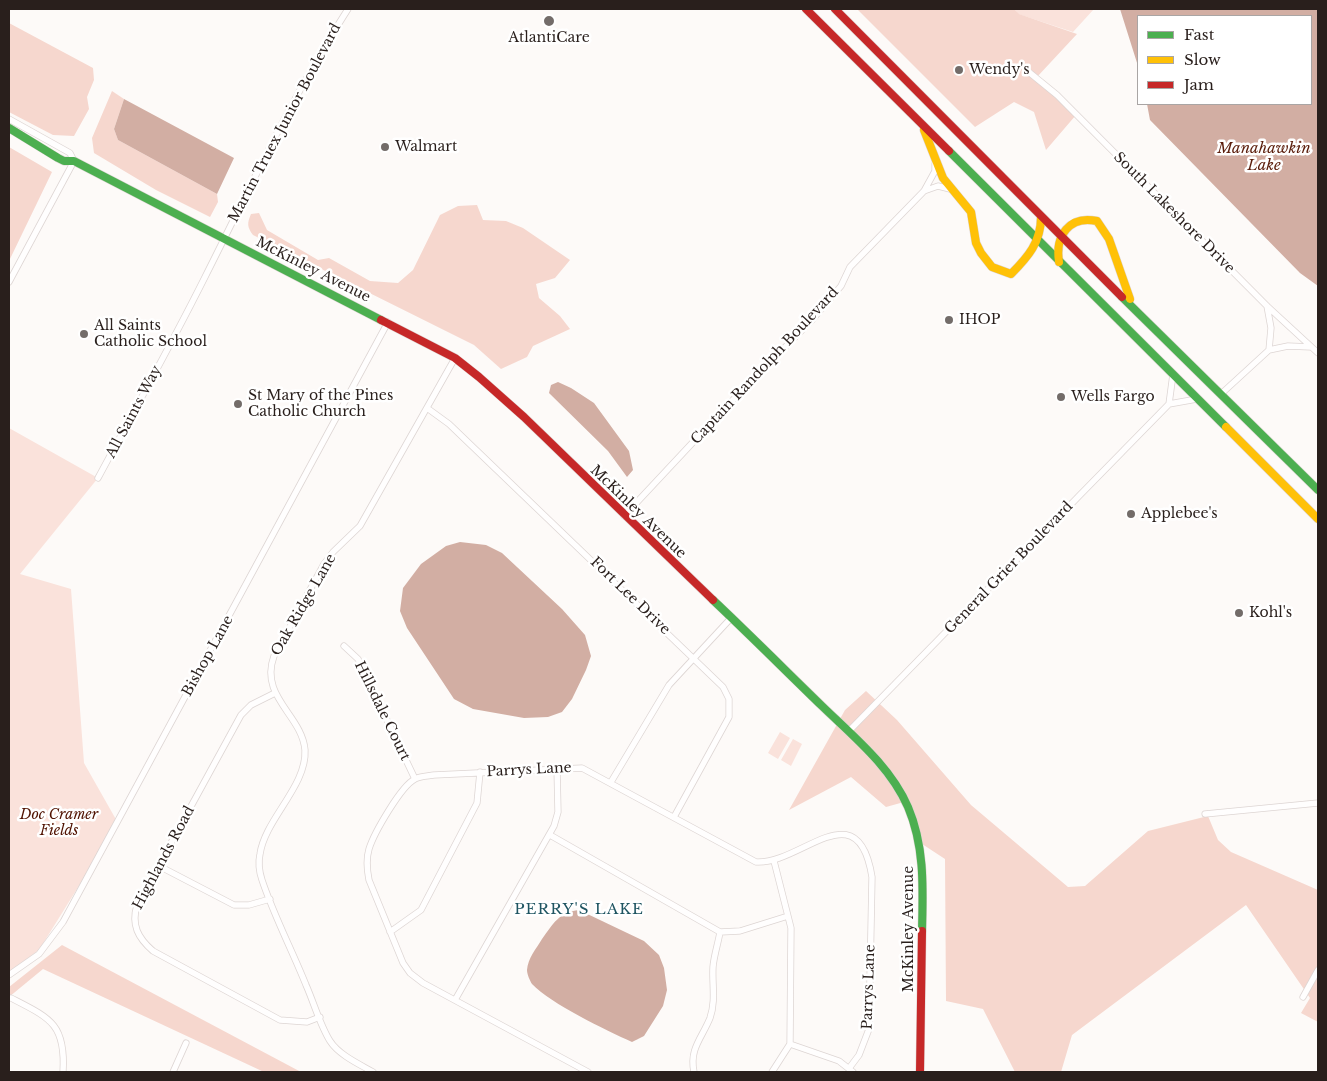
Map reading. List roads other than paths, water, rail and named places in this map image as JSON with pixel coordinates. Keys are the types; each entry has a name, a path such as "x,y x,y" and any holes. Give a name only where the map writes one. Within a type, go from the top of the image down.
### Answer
{"main road":[{"path":"806,9 1318,519"},
{"path":"835,9 1041,217 1318,490"},
{"path":"923,127 935,162 943,178 970,212 976,243 992,267 1011,274 1039,242 1042,230 1041,217"},
{"name":"McKinley Avenue","path":"9,128 58,158 64,161 74,161 455,358 482,378 624,516 732,617 848,732 896,784 917,833 923,882 920,1072"},
{"path":"1059,262 1057,248 1060,235 1080,220 1097,221 1105,228 1111,238 1121,279 1132,305"}],"street":[{"name":"Martin Truex Junior Boulevard","path":"224,239 246,192 313,66 348,9"},
{"name":"South Lakeshore Drive","path":"1030,73 1057,95 1267,306 1318,353"},
{"name":"McKinley Avenue","path":"9,119 70,153 74,161"},
{"path":"9,282 74,161"},
{"name":"Captain Randolph Boulevard","path":"624,516 725,408 812,320 841,286 850,268 924,191 935,171 935,162"},
{"path":"924,191 938,186 954,191"},
{"name":"All Saints Way","path":"98,478 224,239"},
{"path":"1267,306 1271,328 1269,350"},
{"name":"Bishop Lane","path":"9,975 39,954 63,922 388,322"},
{"path":"1221,394 1269,350 1288,346 1311,347"},
{"name":"Oak Ridge Lane","path":"373,1072 351,1060 330,1042 270,900 259,867 260,852 264,840 297,780 303,765 305,749 301,736 275,693 270,671 278,648 324,564 333,552 360,526 455,358"},
{"path":"1173,374 1168,404 1198,399"},
{"name":"General Grier Boulevard","path":"848,732 1168,404"},
{"name":"Fort Lee Drive","path":"427,408 450,424 724,687 729,699 730,711 728,717 674,817"},
{"path":"611,782 660,698 732,617"},
{"name":"Hillsdale Court","path":"344,646 358,660 415,779"},
{"name":"Highlands Road","path":"275,693 251,705 241,715 137,905 134,918 136,931 143,943 153,952 280,1020 307,1022 320,1017"},
{"path":"455,1000 550,835 558,812 557,768"},
{"name":"Parrys Lane","path":"415,779 434,775 582,768 756,862 774,861 823,836 840,833 849,836 858,842 870,863 872,877 869,1029 852,1070"},
{"path":"390,932 421,910 478,803 480,772"},
{"path":"415,779 400,795 368,850 367,865 369,880 403,963 410,974 422,983 588,1072"},
{"path":"1205,814 1318,803"},
{"path":"550,835 720,932 740,931 788,916"},
{"path":"772,1072 790,1044 791,928 774,861"},
{"path":"159,866 234,905 249,905 270,900"},
{"path":"694,1072 693,1054 696,1043 710,1018 713,1003 713,968 720,932"},
{"path":"1303,997 1318,970"},
{"path":"11,998 43,1015 59,1033 64,1047 63,1072"},
{"path":"173,1072 186,1043"},
{"path":"790,1044 839,1061 852,1070"}],"water":[{"name":"Manahawkin Lake","path":"1120,9 1318,9 1318,286 1300,273 1150,120 1147,105 1312,105 1312,15 1137,15 1137,63"},
{"path":"124,99 234,158 217,194 118,140 114,129"},
{"path":"558,382 594,403 629,451 633,470 627,477 608,451 549,393 551,385"},
{"path":"460,542 486,545 502,553 562,609 585,635 591,656 572,699 562,712 548,717 524,718 473,709 454,699 407,628 400,611 403,588 421,564 446,546"},
{"path":"579,910 644,941 659,955 664,968 667,990 663,1006 644,1036 632,1042 579,1016 552,1000 532,984 529,977 527,970 529,962 550,928 561,916"}],"place":[{"name":"AtlantiCare","path":"549,21"},
{"name":"Wendy's","path":"959,70"},
{"name":"Walmart","path":"385,147"},
{"name":"IHOP","path":"949,320"},
{"name":"All Saints Catholic School","path":"84,334"},
{"name":"Wells Fargo","path":"1061,397"},
{"name":"St Mary of the Pines Catholic Church","path":"238,404"},
{"name":"Applebee's","path":"1131,514"},
{"name":"Kohl's","path":"1239,613"}],"district":[{"name":"PERRY'S LAKE","path":"579,910"}],"park label":[{"name":"Doc Cramer Fields","path":"59,824"}]}
